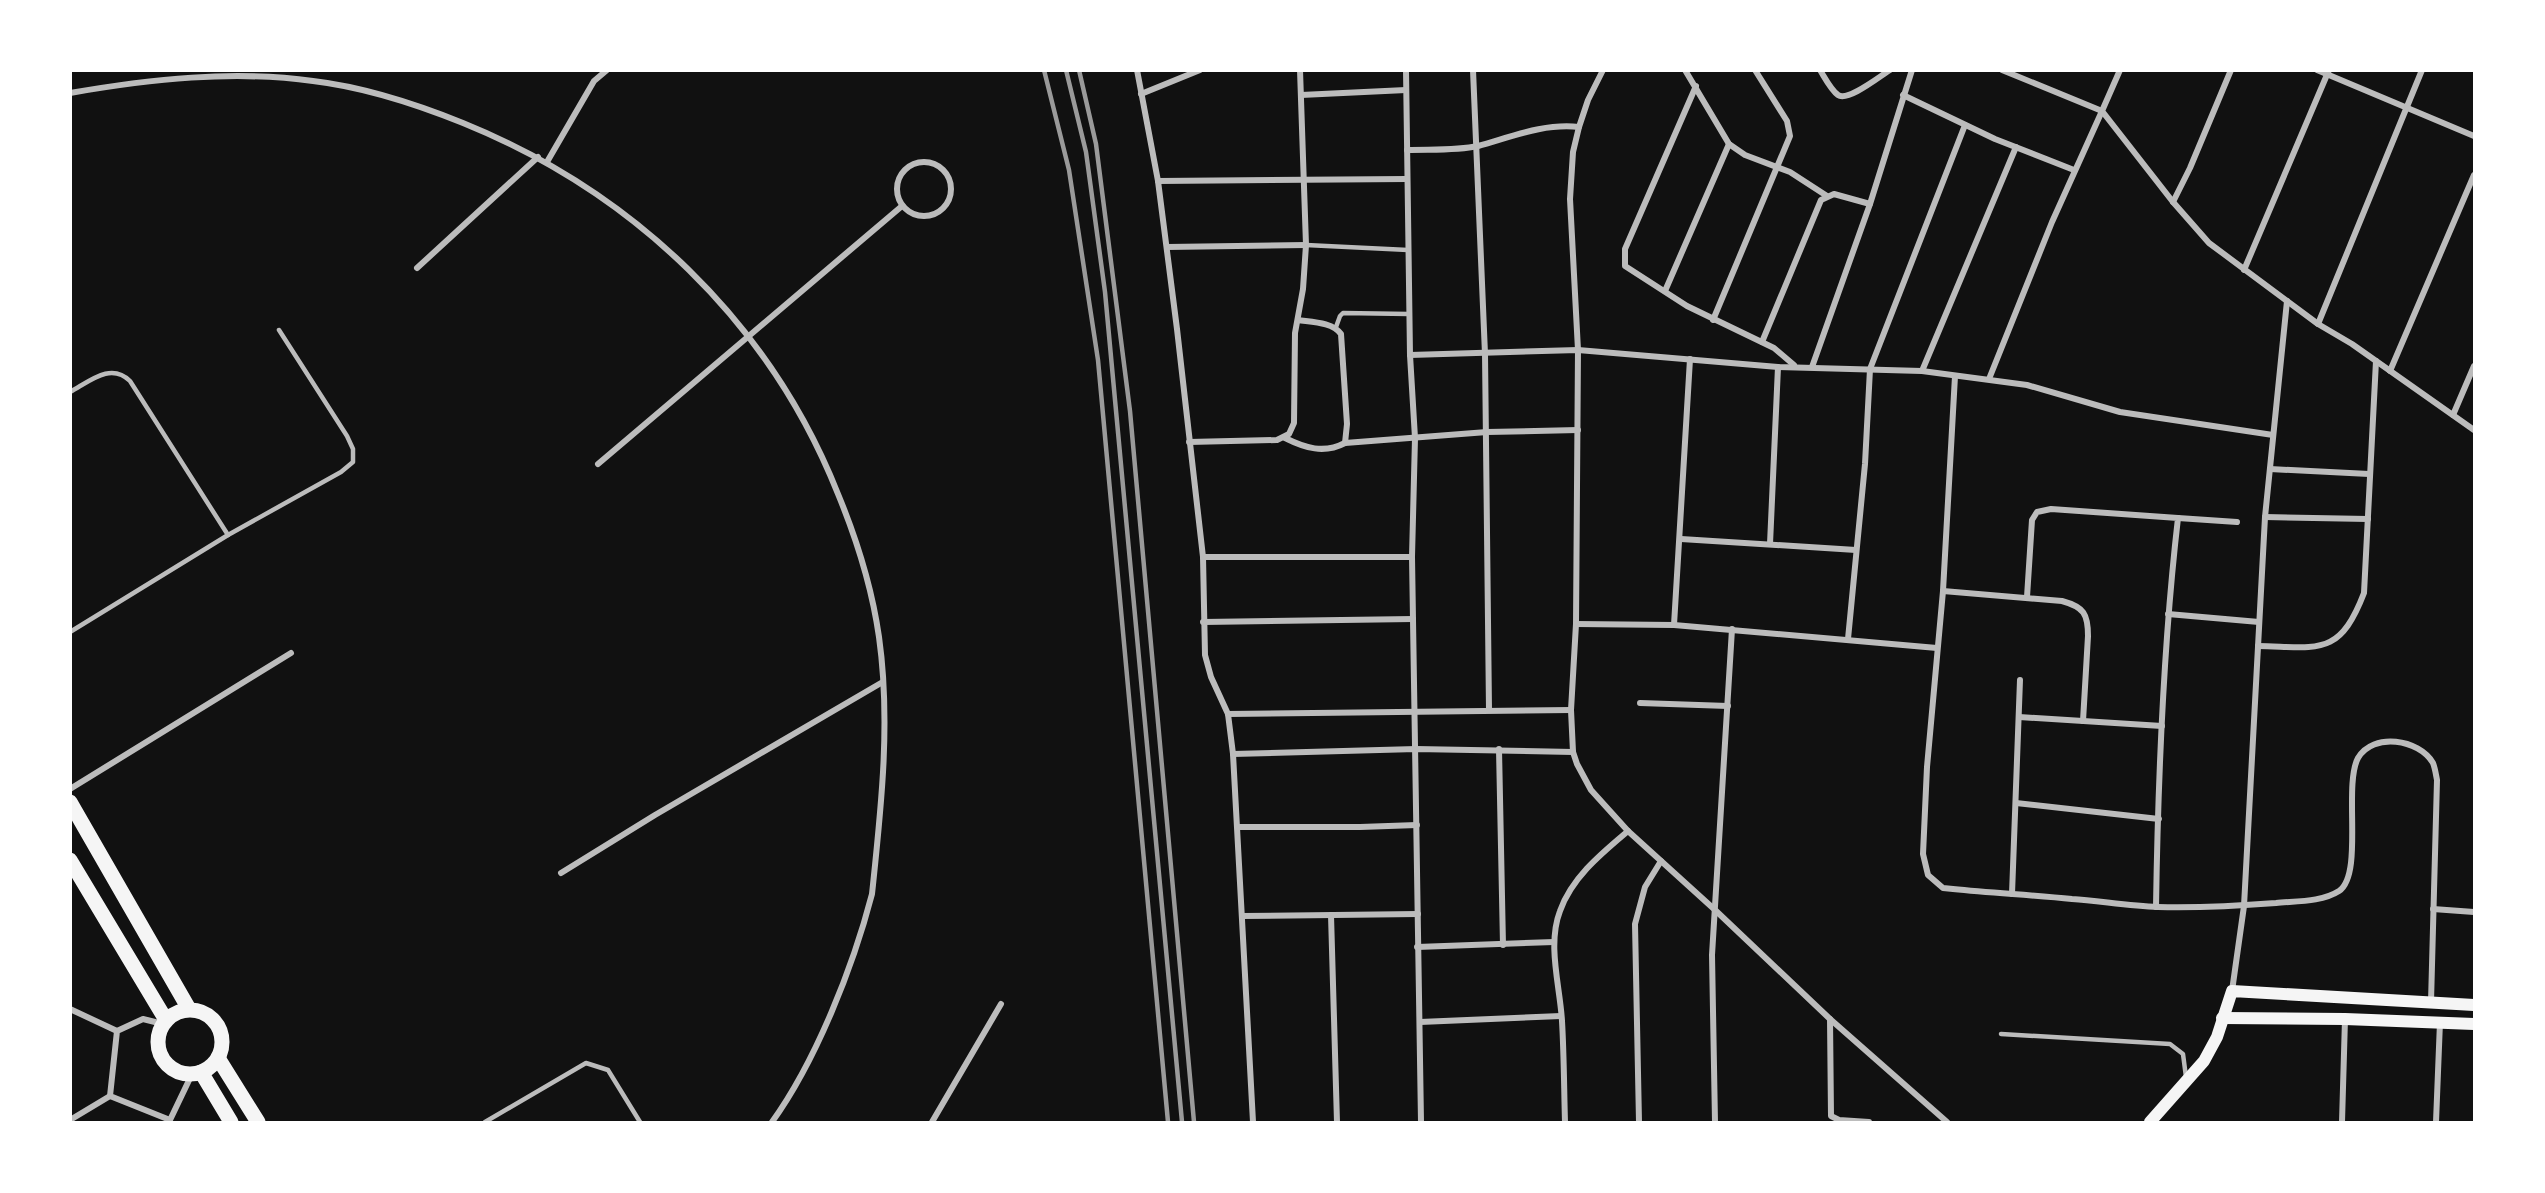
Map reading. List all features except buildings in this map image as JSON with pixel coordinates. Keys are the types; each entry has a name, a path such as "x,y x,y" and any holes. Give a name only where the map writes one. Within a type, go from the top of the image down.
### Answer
{"main road":[{"path":"70,802 189,1009"},
{"path":"70,860 164,1022"},
{"path":"2151,1122 2204,1061 2217,1037 2232,991 2475,1005"},
{"path":"189,1009 207,1014 220,1029 221,1048 218,1058 213,1064 196,1073 174,1070 161,1056 158,1037 164,1022 172,1014 189,1009"},
{"path":"2222,1018 2345,1019 2475,1024"},
{"path":"218,1058 258,1122"},
{"path":"196,1073 231,1122"}],"street":[{"path":"547,162 594,81 608,70"},
{"path":"1137,70 1158,181 1167,247 1203,557 1205,655 1215,687 1228,714 1233,754 1253,1122"},
{"path":"1142,94 1200,70"},
{"path":"1285,438 1294,423 1295,333 1305,278 1306,244 1300,70"},
{"path":"1406,70 1410,355 1415,438 1412,557 1421,1122"},
{"path":"1473,70 1487,432 1489,710"},
{"path":"1603,70 1588,100 1579,127 1573,152 1570,199 1578,350 1576,624 1571,710 1573,752 1591,790 1628,831 1830,1019 1947,1122"},
{"path":"1685,70 1729,144 1745,155 1803,179 1827,196"},
{"path":"1713,320 1776,166 1787,145 1789,129 1787,121 1755,70"},
{"path":"1820,70 1837,94 1842,96 1851,95 1886,71"},
{"path":"1812,366 1870,204 1912,70"},
{"path":"2002,70 2102,111 2172,202 2209,243 2318,324 2475,430"},
{"path":"1989,379 2074,170 2120,70"},
{"path":"2172,202 2190,168 2231,70"},
{"path":"2317,70 2475,136"},
{"path":"2318,324 2422,70"},
{"path":"2244,270 2328,73"},
{"path":"70,93 114,85 204,77 246,76 315,81 368,92 436,112 491,134 547,162 618,208 669,249 717,297 748,336 797,407 825,460 846,512 867,578 879,638 884,752 869,905 821,1035 772,1122"},
{"path":"1696,86 1624,257 1625,266 1629,271 1713,320 1762,342 1779,352 1794,365"},
{"path":"1301,95 1406,90"},
{"path":"1903,95 1965,125 2074,170"},
{"path":"1407,150 1477,146 1491,140 1560,125 1579,127"},
{"path":"1848,639 1865,464 1870,369 1965,125"},
{"path":"1665,291 1729,144"},
{"path":"1922,372 2016,147"},
{"path":"417,268 538,158"},
{"path":"925,162 934,164 947,175 951,193 942,209 927,216 918,216 902,206 897,195 899,177 913,164 925,162"},
{"path":"2390,371 2475,175"},
{"path":"1158,181 1407,179"},
{"path":"1762,342 1821,200 1827,196 1844,195 1870,204"},
{"path":"598,464 902,206"},
{"path":"1167,247 1306,244"},
{"path":"2232,991 2244,906 2265,517 2287,301"},
{"path":"1298,320 1336,327 1342,338 1345,443"},
{"path":"1410,355 1578,350 1778,367 1794,365 1922,372 2027,385 2120,412 2273,435"},
{"path":"1674,625 1690,359"},
{"path":"2258,646 2319,647 2337,638 2355,616 2364,593 2376,361"},
{"path":"2453,415 2475,366"},
{"path":"1770,544 1778,367"},
{"path":"1955,376 1943,591 1927,767 1924,867 1928,876 1943,888 2156,907 2244,906 2314,899 2341,889 2349,872 2352,852 2354,769 2359,756 2381,743 2397,741 2412,745 2425,754 2433,763 2437,780 2430,1003"},
{"path":"1189,442 1264,441 1285,438 1309,448 1331,448 1345,443 1487,432 1578,430"},
{"path":"2270,470 2369,474"},
{"path":"2026,597 2032,520 2037,512 2051,509 2237,522"},
{"path":"2265,517 2368,519"},
{"path":"2156,907 2168,614 2178,518"},
{"path":"1680,539 1856,550"},
{"path":"1203,557 1412,557"},
{"path":"1943,591 2026,597 2074,604 2086,616 2087,654 2083,721"},
{"path":"2168,614 2259,622"},
{"path":"1203,622 1413,619"},
{"path":"1576,624 1674,625 1937,648"},
{"path":"1715,1122 1712,981 1714,909 1732,629"},
{"path":"70,789 291,653"},
{"path":"2012,894 2020,680"},
{"path":"561,873 655,815 881,683"},
{"path":"1640,704 1728,706"},
{"path":"1228,714 1571,710"},
{"path":"2019,717 2162,726"},
{"path":"1233,754 1416,749 1573,752"},
{"path":"1499,749 1503,945"},
{"path":"2016,803 2158,819"},
{"path":"1238,827 1417,825"},
{"path":"1565,1122 1561,1016 1554,942 1560,911 1573,886 1587,868 1628,831"},
{"path":"1639,1122 1635,924 1645,887 1661,861"},
{"path":"2433,909 2475,912"},
{"path":"1242,916 1418,914"},
{"path":"1331,915 1337,1122"},
{"path":"1417,947 1554,942"},
{"path":"932,1122 1000,1004"},
{"path":"70,1009 117,1031 143,1019 164,1022"},
{"path":"1420,1022 1561,1016"},
{"path":"1830,1019 1831,1116 1839,1120 1869,1122"},
{"path":"2342,1122 2345,1019"},
{"path":"2436,1122 2440,1022"},
{"path":"110,1096 117,1031"},
{"path":"110,1096 170,1121 196,1073"},
{"path":"70,1120 110,1096"}],"lane":[{"path":"1306,244 1408,250"},
{"path":"1336,327 1343,313 1409,314"},
{"path":"70,632 228,535 342,472 353,462 353,449 347,436 279,330"},
{"path":"70,392 102,374 112,371 123,374 130,381 228,535"},
{"path":"2001,1034 2170,1044 2183,1054 2187,1082"},
{"path":"485,1122 586,1063 608,1070 640,1122"}],"railway":[{"path":"1044,70 1069,170 1098,360 1168,1122"},
{"path":"1066,70 1086,152 1105,292 1182,1122"},
{"path":"1079,70 1096,144 1130,411 1194,1122"}]}
